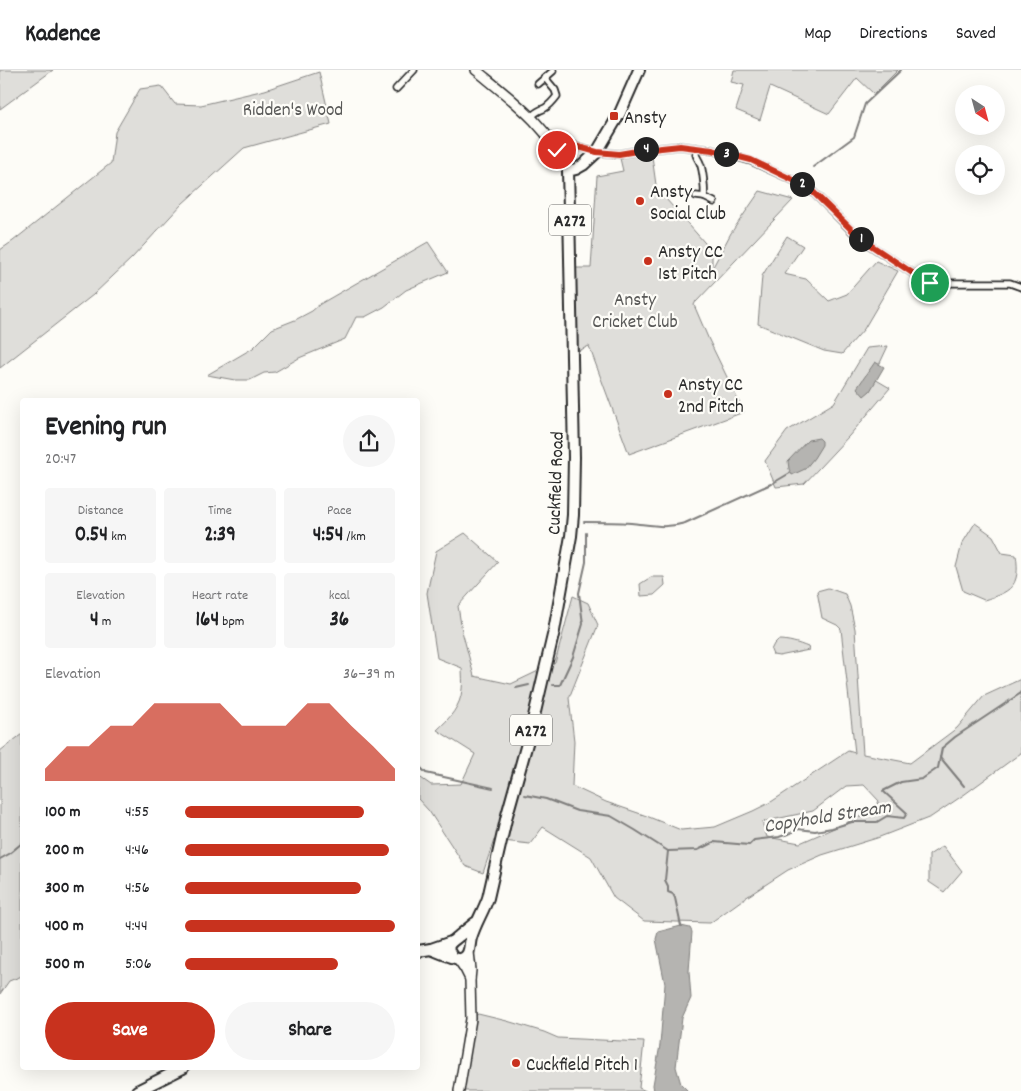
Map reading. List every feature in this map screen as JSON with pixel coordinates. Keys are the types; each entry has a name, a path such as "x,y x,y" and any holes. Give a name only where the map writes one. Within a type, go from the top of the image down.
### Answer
{"highway":[{"path":"568,172 576,169 597,152 620,113 639,70"},
{"name":"Cuckfield Road","path":"469,948 476,922 488,898 507,815 531,730 554,631 571,536 574,457 568,172"},
{"name":"Cuckfield Road","path":"454,940 476,922"},
{"path":"454,940 464,940 469,948 465,957 455,958 449,951 449,944 454,940"},
{"name":"A272","path":"420,951 454,940"},
{"name":"A272","path":"430,949 455,958"},
{"path":"137,1091 178,1070"}],"main road":[{"name":"Cuckfield Road","path":"476,70 508,96 540,126 557,150 568,172"},
{"path":"459,1091 471,1019 469,948"},
{"path":"455,958 465,969 470,980"}],"street":[{"path":"396,89 414,70"},
{"path":"538,84 553,71"},
{"path":"531,117 537,110 545,108 557,96 555,90 545,78"},
{"path":"549,139 597,152 619,154 680,146 712,150 751,160 808,187 860,238 923,280 930,283 1010,283 1021,286"},
{"path":"696,148 695,155 700,163 705,190 704,197"},
{"path":"696,196 704,197 714,202"}],"green space":[{"path":"0,70 53,70 0,109"},
{"path":"734,70 898,70 874,94 857,78 829,114 770,87 760,120 736,110 744,85 731,82"},
{"name":"Ridden's Wood","path":"319,72 331,124 244,148 182,204 132,258 93,295 0,368 0,250 111,163 115,132 140,89 161,86 175,104 201,105 265,90"},
{"name":"Ansty Cricket Club","path":"651,149 657,192 666,199 712,251 712,264 707,278 731,233 760,191 793,200 694,305 744,412 629,454 589,346 572,354 570,268 591,268 597,176 623,171 619,154"},
{"path":"787,236 803,246 784,274 806,279 829,301 847,294 876,261 898,271 864,329 842,354 824,351 758,324 762,276"},
{"path":"428,242 448,272 406,290 384,307 365,317 356,317 345,339 299,358 275,372 264,373 250,380 235,380 207,375 253,348 272,329 312,311 320,304"},
{"path":"888,346 873,378 890,388 804,484 776,487 765,461 787,431 834,403 867,348"},
{"path":"975,523 993,536 1002,553 1016,555 1017,574 1012,586 1001,594 984,600 963,591 956,567 962,544"},
{"path":"465,533 498,562 458,606 462,631 474,676 511,684 555,663 573,596 588,603 598,625 569,698 574,741 572,786 606,802 681,830 715,827 753,811 771,802 848,751 855,753 841,629 822,618 817,591 828,588 845,594 850,606 855,629 863,754 910,763 957,728 984,696 1021,679 1021,753 931,817 877,838 822,855 788,870 710,923 644,921 614,898 591,857 543,827 530,844 494,840 483,873 465,866 429,811 420,801 420,777 431,785 461,784 475,754 437,730 457,707 461,695 462,668 437,658 427,593 436,551","holes":["864,785 879,801 873,811 800,843 767,837 762,822 813,811 846,786"]},
{"path":"651,577 664,577 665,585 654,595 641,596 640,584"},
{"path":"778,640 797,643 808,647 809,650 779,656 773,655 771,650"},
{"path":"20,736 20,977 9,981 0,994 0,751"},
{"path":"943,846 962,871 944,892 929,882 929,855"},
{"path":"478,1014 544,1032 558,1038 644,1042 639,1088 646,1091 459,1091 471,1019"}],"shaded area":[{"path":"875,362 884,367 870,391 864,396 857,388"},
{"path":"819,438 822,441 822,445 814,458 805,469 792,475 788,461 808,440"},
{"path":"681,926 690,928 692,932 689,971 691,998 682,1018 676,1067 681,1084 688,1091 654,1091 653,1085 660,1045 665,984 656,939 658,932"}],"waterway":[{"path":"813,167 854,137 865,104 901,70"},
{"path":"773,483 790,473"},
{"path":"584,522 658,526 678,525 771,484 766,486"},
{"path":"553,685 560,685 573,657 583,624 579,593 586,562 586,533"},
{"path":"516,688 529,685"},
{"name":"Copyhold Stream","path":"525,795 546,799 577,811 611,816 668,851 698,850 714,842 749,845 754,840 779,837 798,829 815,831 852,822 877,822 887,816 904,818 907,813 883,791 901,782 922,779 938,768 942,748 955,737 1021,693"},
{"path":"940,757 964,786"},
{"name":"Copyhold Stream","path":"420,767 426,773 493,788"},
{"name":"Copyhold Stream","path":"0,859 20,845"},
{"path":"668,851 665,880 668,892 673,894 675,898 681,926"}],"place":[{"name":"Ansty","path":"614,116"},
{"name":"Ansty Social Club","path":"640,201"},
{"name":"Ansty CC 1st Pitch","path":"648,261"},
{"name":"Ansty CC 2nd Pitch","path":"668,394"},
{"name":"Cuckfield Pitch 1","path":"516,1063"}],"route":[{"path":"557,150 549,139 597,152 619,154 680,146 712,150 751,160 808,187 860,238 930,283"}]}
